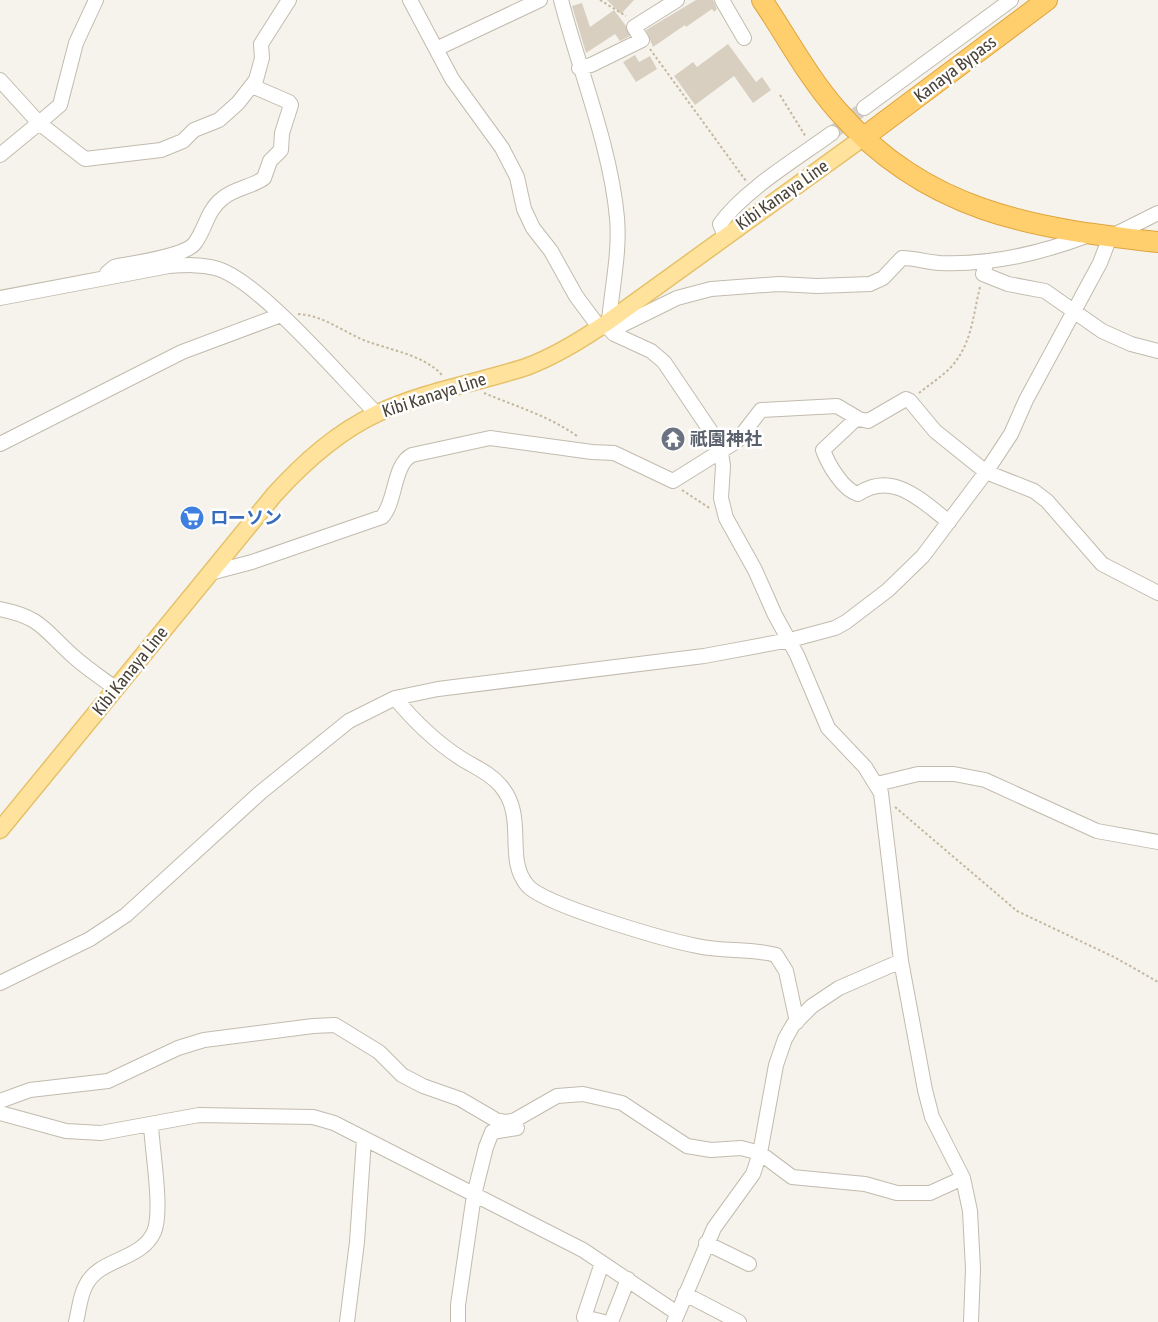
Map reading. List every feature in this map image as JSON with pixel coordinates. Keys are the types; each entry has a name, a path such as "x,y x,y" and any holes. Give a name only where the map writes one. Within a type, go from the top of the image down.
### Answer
{"highway":[{"path":"762,0 825,95 864,137 925,182 981,210 1039,226 1158,242"},
{"name":"Kanaya Bypass","path":"864,137 1047,0"}],"main road":[{"name":"Kibi Kanaya Line","path":"0,830 274,495 302,464 333,440 376,414 409,401 540,362 566,349 605,325 725,236 864,137"}],"street":[{"path":"0,155 60,105 76,43 96,0"},
{"path":"0,80 39,123 85,159 161,150 183,141 194,130 219,120 238,103 256,80 262,58 262,44 289,0"},
{"path":"410,0 464,96 502,148 517,177 524,209 533,228 551,251 576,296 614,334 651,351 664,362 722,449 721,498 726,518 755,570 775,615 790,640 828,728 865,767 879,789 900,962 932,1117 963,1178 970,1211 973,1269 971,1322"},
{"path":"436,49 540,0"},
{"path":"561,0 579,68 607,159 616,202 618,237 605,325"},
{"path":"579,68 591,66 642,40 634,27 677,0"},
{"path":"722,0 744,38"},
{"path":"864,108 1011,0"},
{"path":"104,278 109,269 114,267 190,248 217,202 231,192 264,178 270,162 281,150 282,133 291,105 289,102 252,86"},
{"path":"725,236 720,224 753,192 832,133"},
{"path":"605,325 620,326 678,298 711,289 779,284 817,286 870,284 883,278 902,258 985,268 1100,235 1158,213"},
{"path":"0,983 90,939 126,915 254,798 334,732 363,713 395,698 438,689 704,656 790,640 835,628 864,609 888,590 922,556 986,472 1011,434 1026,400 1100,263 1100,235"},
{"path":"0,298 169,266 195,264 217,268 236,278 281,315 376,414"},
{"path":"985,268 1008,284 1044,291 1102,331 1131,344 1158,351"},
{"path":"0,444 182,352 281,315"},
{"path":"210,573 277,554 382,517 387,511 395,483 406,460 412,455 490,438 622,455 673,481 743,435 761,410 832,405 842,408 857,418 868,421 901,401 910,401 936,431 986,472 1034,492 1047,501 1102,564 1158,593"},
{"path":"857,418 823,450 843,483 858,494 866,488 874,486 902,488 949,522"},
{"path":"0,609 22,613 43,626 73,656 116,688"},
{"path":"395,698 440,744 491,777 507,794 516,825 517,865 526,884 534,892 572,909 697,946 776,955 786,971 797,1022"},
{"path":"879,789 918,774 954,774 985,780 1097,831 1158,842"},
{"path":"0,1113 66,1131 101,1133 199,1115 313,1117 334,1123 583,1250 628,1279 676,1317 714,1228 754,1174 760,1153 776,1065 785,1038 812,1006 839,988 900,962"},
{"path":"0,1101 30,1090 108,1081 178,1048 204,1040 313,1026 335,1025 379,1052 402,1075 423,1086 460,1099 496,1120 511,1121 550,1099 563,1094 583,1094 622,1103 687,1146 711,1150 741,1148 760,1153 792,1178 865,1184 897,1193 930,1193 963,1178"},
{"path":"458,1322 458,1305 474,1195 486,1147 492,1132 516,1129 525,1124 530,1117 531,1110"},
{"path":"76,1322 86,1285 95,1274 137,1251 146,1244 154,1231 157,1214 150,1125"},
{"path":"347,1322 357,1242 364,1138"},
{"path":"706,1244 749,1264"},
{"path":"602,1262 584,1317 604,1322"},
{"path":"611,1322 628,1279"},
{"path":"685,1294 739,1322"}],"path":[{"path":"600,0 626,16 634,27"},
{"path":"642,40 664,66 753,192"},
{"path":"780,94 812,147"},
{"path":"910,401 951,367 964,349 970,334 985,268"},
{"path":"281,315 300,314 318,318 365,341 422,361 440,372 457,386 541,416 601,452"},
{"path":"673,481 688,496 726,518"},
{"path":"879,789 1017,911 1116,958 1158,982"}],"building":[{"path":"607,0 634,0 621,14"},
{"path":"696,0 713,0 717,9 714,12 712,9 686,27 685,25 653,47 646,30"},
{"path":"582,3 590,27 614,10 626,26 630,36 620,41 615,34 586,53 572,6"},
{"path":"728,44 756,82 762,77 771,90 753,103 734,76 695,105 674,76 693,62 697,67"},
{"path":"635,55 639,62 650,56 657,69 636,82 623,62"}],"tunnel":[{"path":"832,133 864,108"}],"place":[{"name":"祇園神社","path":"673,439"},
{"name":"ローソン","path":"192,518"}]}
